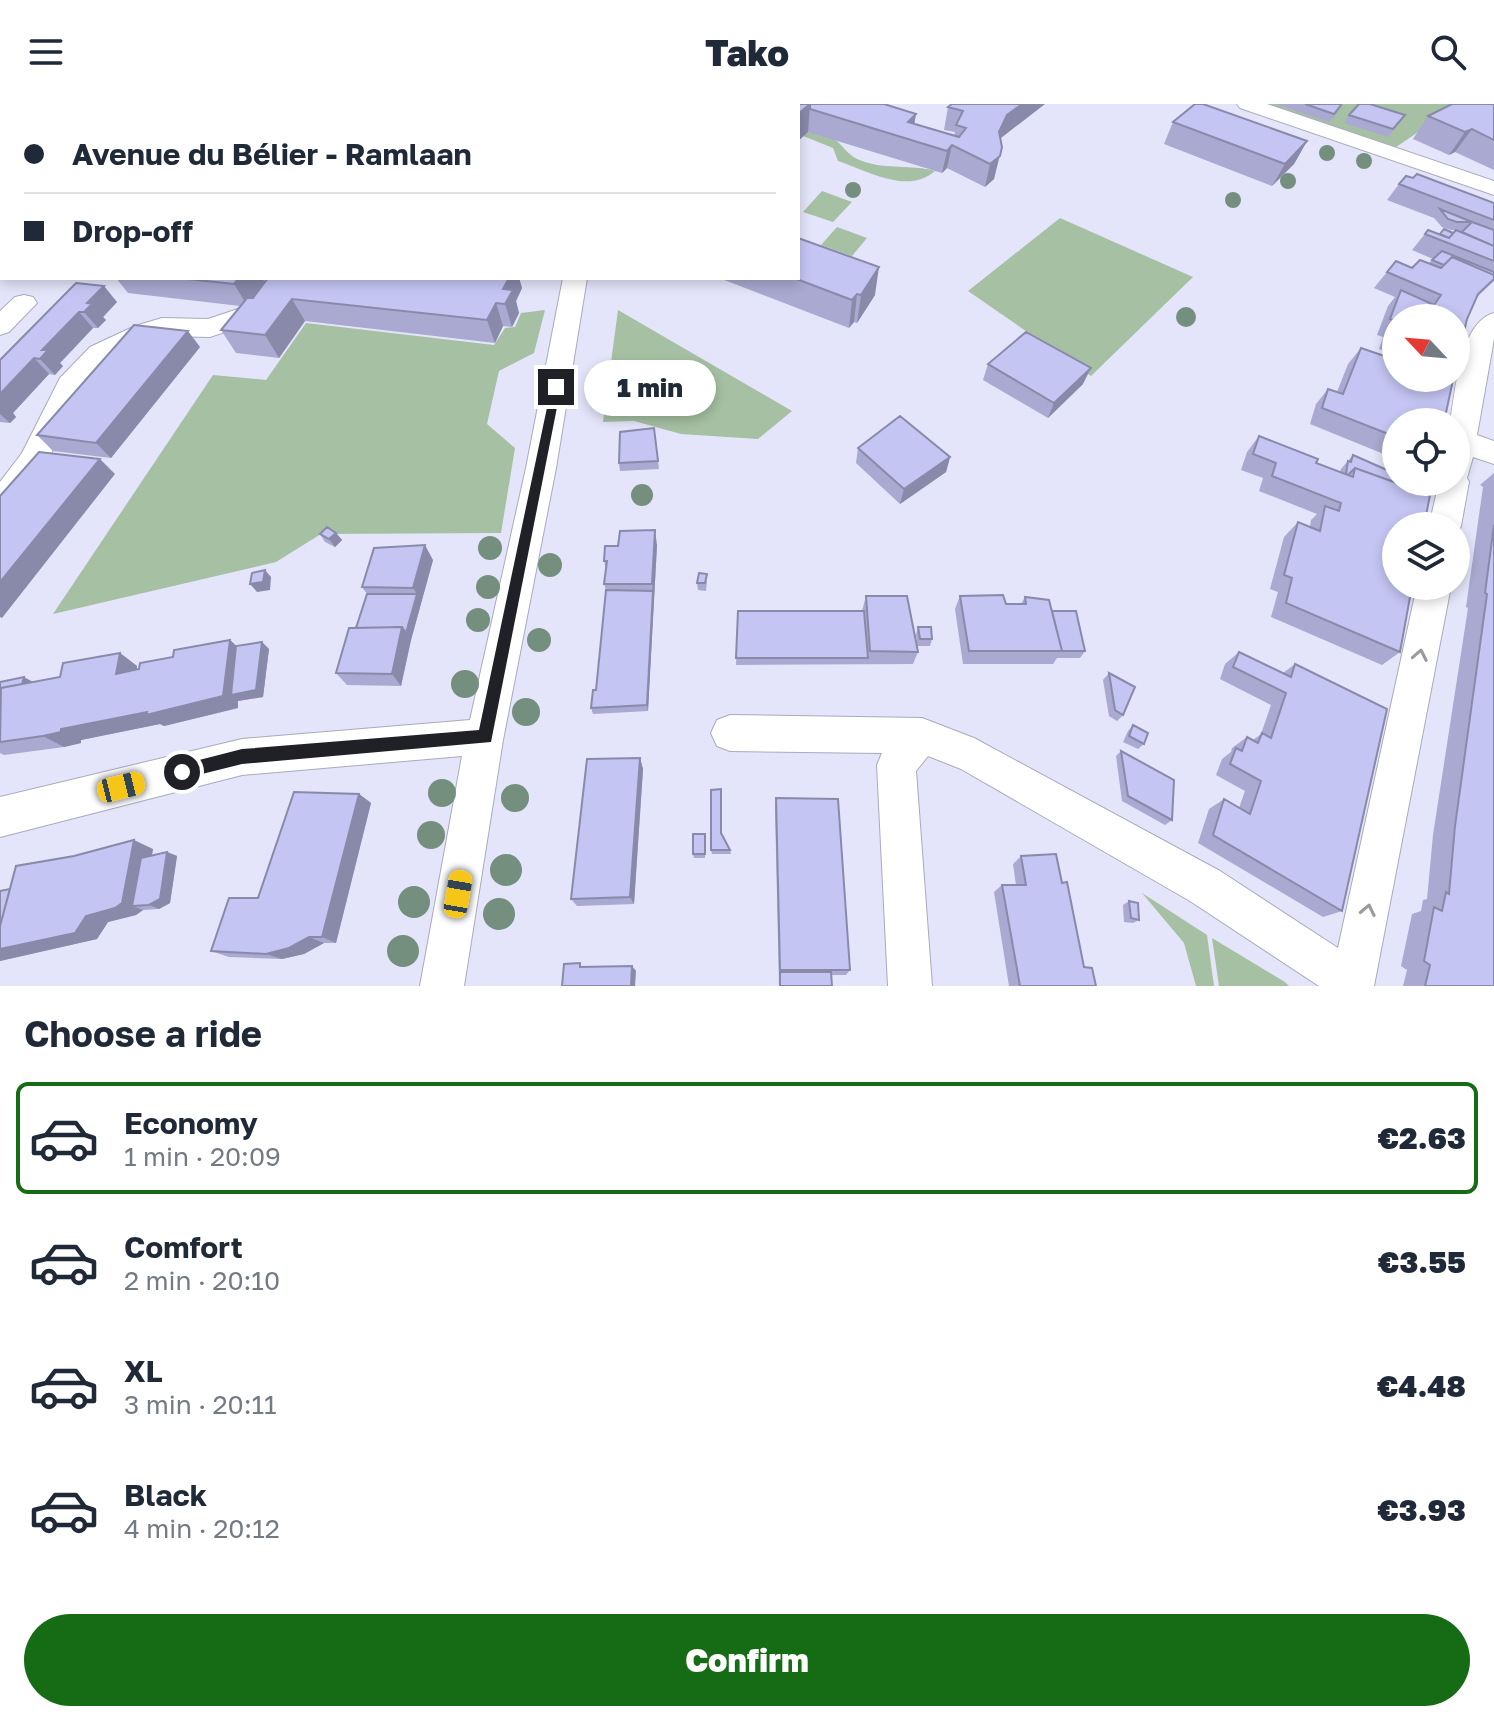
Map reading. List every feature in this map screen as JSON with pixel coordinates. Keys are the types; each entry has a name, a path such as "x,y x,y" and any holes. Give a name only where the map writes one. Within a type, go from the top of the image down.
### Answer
{"street":[{"path":"1247,104 1494,188"},
{"path":"0,505 34,460 70,385 99,353 162,327 210,328 259,311 284,280"},
{"path":"442,986 485,736 538,482 575,280"},
{"path":"0,326 24,303"},
{"path":"1467,408 1480,338 1494,322"},
{"path":"1470,454 1494,453"},
{"path":"730,733 922,736 974,756 1205,886 1352,984 1431,600"},
{"path":"0,817 242,757 485,736"},
{"path":"910,986 896,765 922,736"}],"green space":[{"path":"1267,104 1460,104 1396,147"},
{"path":"808,132 835,140 862,161 935,171 913,181 888,179 838,161 833,148 803,136"},
{"path":"822,191 852,202 833,222 803,212"},
{"path":"1060,218 1193,277 1091,376 968,291"},
{"path":"837,227 867,238 852,256 821,245"},
{"path":"545,310 534,353 499,371 487,424 515,448 501,533 321,534 276,562 53,614 213,375 266,380 306,323 494,345 505,328 515,327 521,313"},
{"path":"618,310 792,411 758,439 681,434 634,421 603,422"},
{"path":"1142,893 1207,935 1214,986 1196,986 1184,943"},
{"path":"1212,938 1285,982 1289,986 1219,986"}],"building":[{"path":"800,104 810,104 800,112"},
{"path":"810,104 884,104 916,114 908,122 959,137 966,128 956,125 963,111 948,107 952,104 1022,104 1007,115 999,132 1000,156 990,164 952,145 947,151 810,109"},
{"path":"1195,104 1203,104 1307,141 1285,164 1173,122"},
{"path":"1305,104 1339,104 1341,105 1334,114"},
{"path":"1359,104 1370,104 1405,115 1393,129 1349,115"},
{"path":"1452,104 1494,104 1494,140 1472,129 1465,132 1428,116"},
{"path":"1417,174 1494,203 1494,220 1399,184 1406,176 1413,178"},
{"path":"1440,209 1472,222 1448,219"},
{"path":"1472,222 1494,230 1494,246 1462,232"},
{"path":"1444,229 1453,233 1449,238 1440,234"},
{"path":"1428,230 1449,238 1456,230 1494,246 1494,261 1425,234"},
{"path":"800,239 879,267 861,295 857,294 852,300 799,280"},
{"path":"1442,251 1494,272 1494,275 1452,257 1444,265 1432,260"},
{"path":"1452,257 1494,275 1494,279 1478,294 1470,312 1470,304 1435,304 1441,295 1387,272 1396,261 1412,268 1420,260 1441,268"},
{"path":"197,280 237,280 234,284"},
{"path":"266,280 508,280 503,289 513,290 505,304 496,303 487,320 292,299 265,335 221,330 247,298 253,298"},
{"path":"76,283 104,286 87,303 92,304 84,312 79,312 42,350 48,350 40,359 34,358 0,394 0,360"},
{"path":"1401,290 1432,304 1396,304"},
{"path":"134,325 188,331 96,443 37,435"},
{"path":"1026,332 1091,368 1054,403 988,364"},
{"path":"1361,348 1382,355 1382,392 1450,392 1447,408 1382,408 1382,432 1322,408 1328,389 1343,394"},
{"path":"900,416 950,457 904,489 858,448"},
{"path":"654,428 658,461 619,463 620,432"},
{"path":"1259,436 1318,459 1316,463 1353,477 1355,468 1382,478 1382,496 1430,496 1427,512 1382,512 1382,600 1409,600 1400,652 1286,603 1292,578 1284,575 1298,522 1320,531 1325,506 1339,511 1341,503 1272,476 1276,463 1253,454"},
{"path":"39,452 100,459 0,582 0,496"},
{"path":"1353,455 1382,468 1382,478 1355,468 1346,474 1348,461 1351,462"},
{"path":"1494,525 1494,986 1425,986 1430,965 1424,961 1434,907 1442,911 1446,892 1449,894"},
{"path":"327,527 336,533 329,539 320,534"},
{"path":"655,530 652,584 604,584 605,546 618,546 620,531"},
{"path":"425,545 413,588 362,587 374,548"},
{"path":"265,570 263,582 250,584 252,573"},
{"path":"699,573 707,574 705,583 697,583"},
{"path":"606,590 653,591 647,705 591,708 593,690 596,690"},
{"path":"367,594 417,594 406,633 402,627 356,628"},
{"path":"1003,595 1006,604 1026,604 1025,597 1049,600 1062,651 969,651 960,596"},
{"path":"866,596 907,596 918,652 870,651"},
{"path":"738,611 864,611 868,658 736,658"},
{"path":"1052,611 1076,611 1085,651 1062,651"},
{"path":"402,627 392,674 336,673 349,628"},
{"path":"918,627 931,627 932,639 920,639"},
{"path":"230,640 223,696 146,715 147,712 61,729 61,732 43,736 0,742 1,688 60,677 63,663 120,653 116,674 139,669 140,663 173,657 174,650"},
{"path":"262,642 256,690 231,695 236,646"},
{"path":"1239,652 1291,677 1295,664 1387,709 1342,911 1213,835 1224,799 1250,814 1261,781 1230,764 1236,748 1242,751 1247,737 1258,743 1262,733 1271,738 1286,693 1233,667"},
{"path":"1109,673 1135,687 1123,715 1115,710"},
{"path":"24,677 22,684 0,690 0,682"},
{"path":"1133,725 1148,733 1144,744 1129,736"},
{"path":"1121,751 1174,780 1172,820 1128,796"},
{"path":"640,758 630,897 571,899 587,759"},
{"path":"721,789 721,833 730,850 711,850 711,790"},
{"path":"294,792 359,794 322,937 309,937 289,948 266,954 211,951 229,898 258,898"},
{"path":"776,798 838,799 850,970 780,970"},
{"path":"693,834 705,834 705,854 693,854"},
{"path":"134,840 122,903 86,916 75,933 0,949 0,926 16,866 74,856"},
{"path":"167,852 160,899 149,905 132,906 141,858"},
{"path":"1056,854 1062,883 1067,882 1084,967 1092,968 1096,986 1020,986 1002,885 1026,885 1021,856"},
{"path":"10,889 0,926 0,891"},
{"path":"1129,901 1138,903 1139,920 1131,918"},
{"path":"580,963 580,967 632,966 631,986 562,986 564,964"},
{"path":"780,972 831,972 832,986 780,986"}],"route":[{"path":"182,772 242,757 485,736 556,387"}]}
